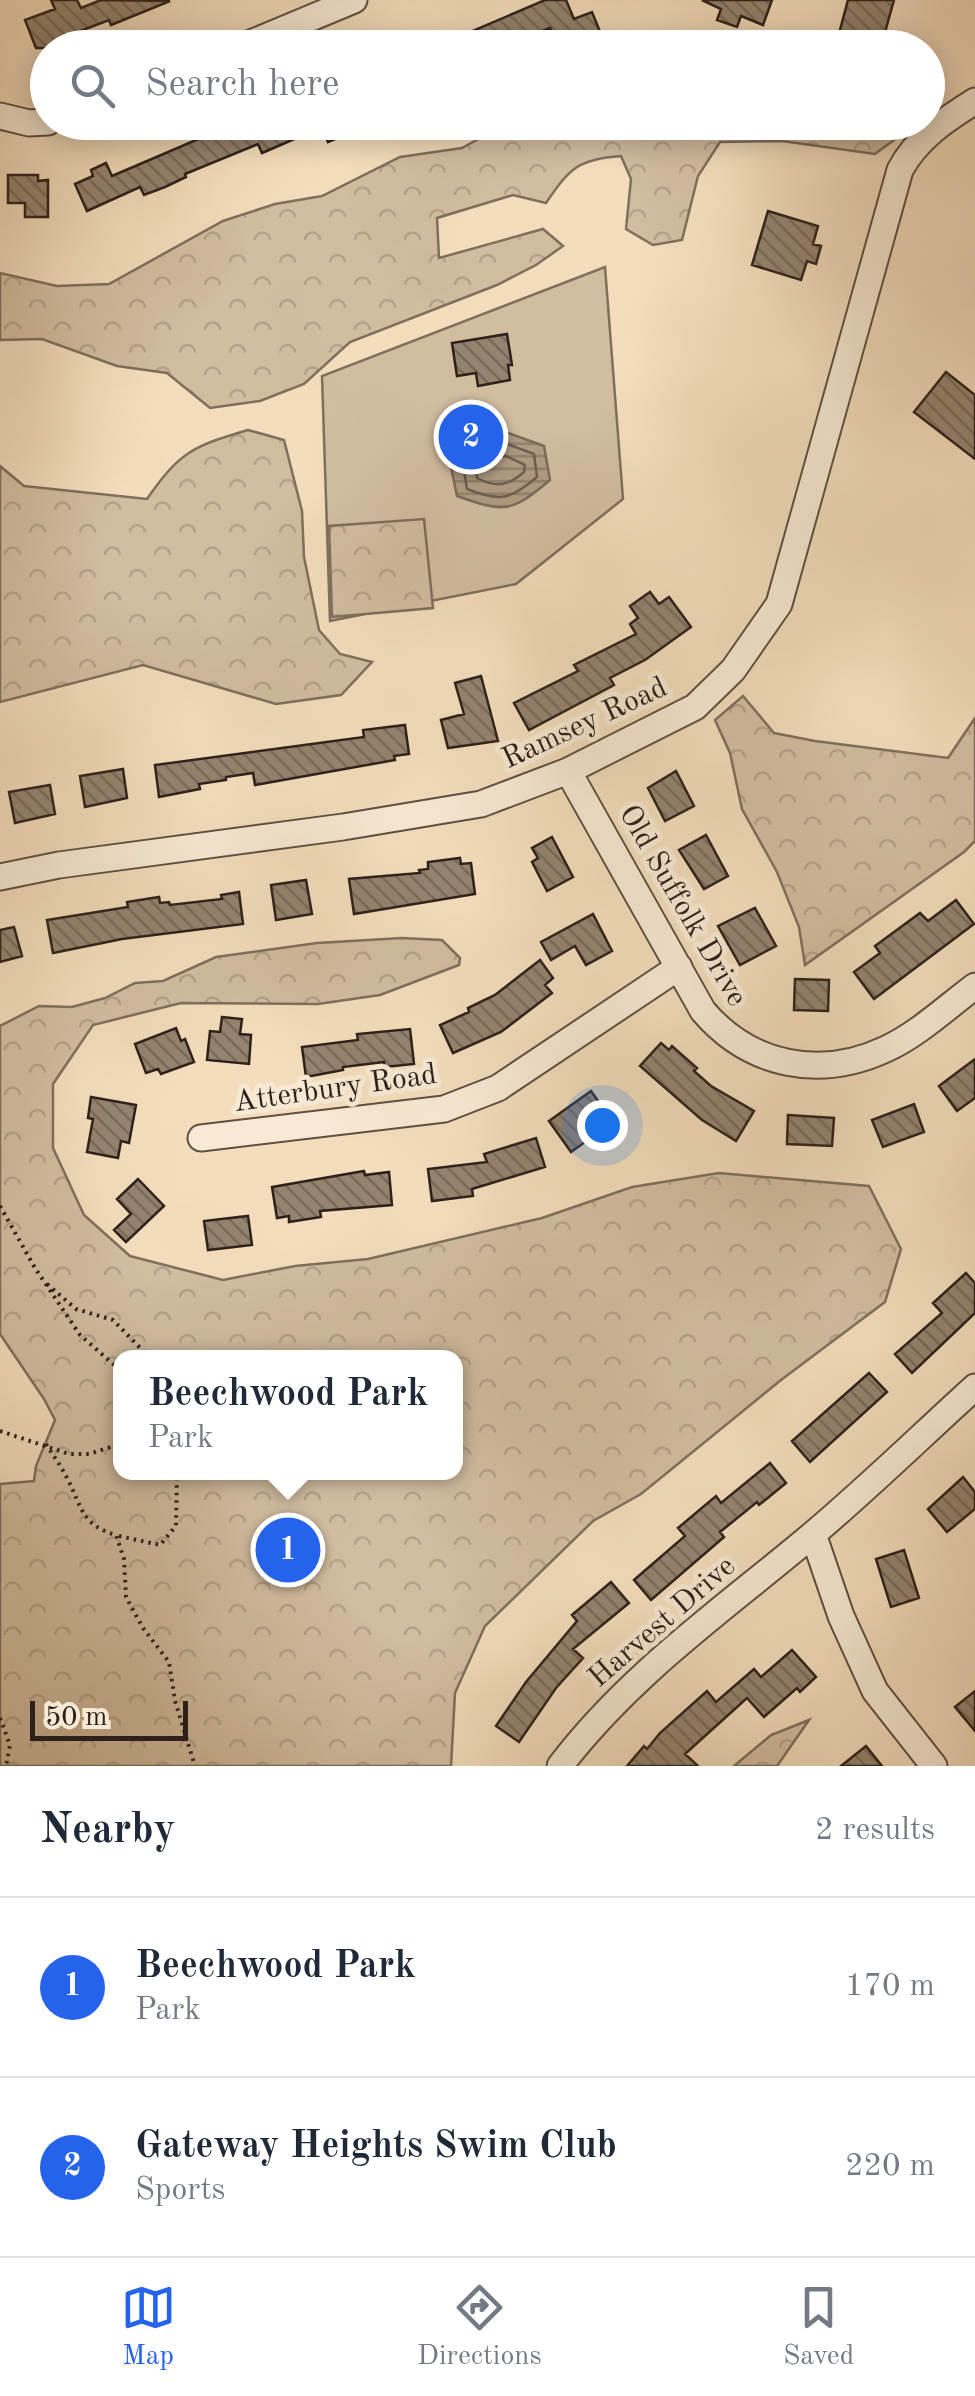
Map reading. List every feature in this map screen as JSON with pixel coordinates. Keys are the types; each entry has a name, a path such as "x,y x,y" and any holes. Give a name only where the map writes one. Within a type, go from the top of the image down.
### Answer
{"street":[{"path":"282,30 354,0"},
{"name":"Ramsey Road","path":"945,121 975,101"},
{"path":"0,116 30,123"},
{"name":"Ramsey Road","path":"0,877 59,865 324,830 481,804 568,771 695,707 733,670 779,604 900,170 910,151 923,140"},
{"name":"Old Suffolk Drive","path":"568,771 702,1011 721,1032 746,1050 783,1064 820,1066 852,1062 888,1048 975,986"},
{"name":"Atterbury Road","path":"201,1138 444,1109 498,1088 679,967"},
{"name":"Harvest Drive","path":"560,1766 665,1653 813,1534 975,1387"},
{"path":"813,1534 841,1616 875,1691 934,1766"}],"path":[{"path":"0,1206 5,1220 80,1335 113,1364"},
{"path":"44,1281 76,1309 113,1320 142,1350"},
{"path":"0,1431 69,1454 89,1454 113,1446"},
{"path":"46,1444 67,1476 84,1516 102,1531 116,1536 160,1545 176,1526 177,1480"},
{"path":"116,1536 124,1559 126,1597 143,1628 170,1662 176,1700 196,1766"},
{"path":"0,1718 10,1745 6,1766"}],"green space":[{"path":"476,140 894,140 875,154 782,141 720,142 698,176 682,240 653,245 626,229 631,179 621,156 576,168 546,203 513,195 437,218 439,258 543,229 563,246 497,285 350,342 304,384 260,401 210,408 167,373 117,366 42,339 0,340 0,273 57,286 109,284 223,221 275,204 322,196 400,157 462,148"},
{"path":"605,267 623,499 516,584 330,621 322,376"},
{"path":"248,430 284,440 302,511 304,557 319,630 340,654 372,662 341,695 276,704 143,665 0,702 0,466 24,486 147,499 169,470 190,452"},
{"path":"424,519 433,608 332,617 329,526"},
{"path":"743,696 774,733 948,758 975,718 975,841 805,965 799,927 777,872 742,809 730,753 715,720"},
{"path":"402,938 442,940 460,958 459,965 380,995 318,1004 181,1003 93,1025 53,1084 53,1148 84,1215 130,1256 223,1280 295,1266 368,1259 542,1218 632,1187 719,1173 869,1186 901,1249 885,1302 781,1380 641,1494 593,1521 485,1626 455,1693 451,1766 0,1766 0,1484 34,1481 55,1420 0,1334 0,1026 39,1006 72,1007 105,998 135,983 163,981 216,957 317,943"},
{"path":"809,1720 777,1766 734,1766 771,1735"}],"water":[{"path":"508,433 544,446 550,480 526,499 507,507 457,496 450,462 481,438"}],"building":[{"path":"51,0 77,0 81,8 101,0 170,1 111,25 109,20 83,30 30,33 25,20 55,9"},
{"path":"545,0 566,0 574,19 592,12 599,30 550,28 475,30"},
{"path":"702,0 772,0 763,25 741,16 737,27 717,20 721,9"},
{"path":"848,0 894,0 886,30 840,30"},
{"path":"196,140 292,140 262,153 258,144 185,174 186,177 165,187 144,195 140,187 87,211 75,184 93,176 91,170 106,163 112,176"},
{"path":"8,175 38,175 38,181 48,180 48,217 25,217 25,203 8,203"},
{"path":"768,211 818,226 813,244 821,246 816,264 807,261 801,280 752,265"},
{"path":"507,334 510,380 478,386 476,373 457,376 452,343"},
{"path":"946,372 975,395 975,459 914,412"},
{"path":"650,592 659,604 669,597 691,627 645,660 610,678 614,685 529,730 514,703 578,671 574,665 636,634 630,624 638,618 630,606"},
{"path":"481,676 498,741 448,748 441,720 464,714 455,683"},
{"path":"405,725 409,754 394,756 395,760 255,785 253,773 226,777 199,784 200,789 159,797 155,765 364,737 363,730"},
{"path":"123,769 127,798 85,807 80,776"},
{"path":"676,771 694,806 665,821 648,788"},
{"path":"50,785 55,814 15,823 9,792"},
{"path":"706,835 728,876 704,889 679,850"},
{"path":"552,837 573,877 547,891 532,862 538,858 532,848"},
{"path":"460,858 461,864 471,863 475,894 354,914 349,879 420,873 419,870 428,869 428,862"},
{"path":"306,880 312,914 276,920 271,885"},
{"path":"239,892 243,924 122,939 53,953 47,920 128,907 127,902 159,897 160,903 170,905 222,899 221,895"},
{"path":"956,900 974,924 874,999 854,972 880,953 875,946 920,913 928,921"},
{"path":"755,908 776,946 740,965 718,926"},
{"path":"593,914 612,951 586,965 575,946 551,960 541,942"},
{"path":"14,927 22,956 0,962 0,930"},
{"path":"540,960 553,978 545,985 552,993 501,1032 453,1053 440,1025 469,1012 468,1008 495,995"},
{"path":"795,979 829,980 828,1011 794,1010"},
{"path":"222,1017 242,1019 240,1034 251,1035 249,1064 207,1060 210,1031 220,1032"},
{"path":"176,1028 194,1062 161,1074 158,1069 146,1073 135,1044"},
{"path":"410,1029 414,1064 384,1067 384,1062 306,1077 302,1047 358,1040 357,1034"},
{"path":"661,1043 669,1050 672,1046 711,1086 754,1111 736,1141 702,1120 640,1066"},
{"path":"975,1059 975,1098 957,1111 939,1086"},
{"path":"591,1091 613,1122 571,1152 549,1121"},
{"path":"91,1097 136,1105 129,1143 121,1141 118,1158 87,1152 93,1119 88,1118"},
{"path":"914,1104 924,1132 883,1147 872,1120"},
{"path":"788,1115 834,1118 832,1146 787,1144"},
{"path":"536,1138 545,1167 472,1189 473,1196 432,1201 428,1169 487,1162 484,1154"},
{"path":"364,1171 365,1175 389,1172 392,1205 320,1211 321,1217 289,1222 289,1216 277,1218 272,1187"},
{"path":"138,1179 164,1206 126,1242 114,1230 131,1214 117,1199"},
{"path":"248,1216 252,1245 208,1250 204,1221"},
{"path":"966,1273 975,1283 975,1313 912,1373 895,1354 942,1313 933,1303"},
{"path":"869,1373 887,1392 810,1462 792,1441"},
{"path":"770,1463 786,1483 720,1532 724,1537 651,1600 634,1580 685,1536 678,1528 716,1496 721,1503"},
{"path":"963,1477 975,1492 975,1509 947,1532 928,1509"},
{"path":"904,1550 919,1598 891,1607 876,1559"},
{"path":"611,1582 629,1603 573,1649 583,1658 556,1688 519,1742 496,1726 526,1682 577,1621 572,1615"},
{"path":"792,1650 816,1677 764,1717 747,1698 685,1754 698,1766 627,1766 707,1691 716,1702 754,1669 761,1677"},
{"path":"975,1691 975,1731 955,1707"},
{"path":"866,1746 882,1766 841,1766"}],"place":[{"name":"Gateway Heights Swim Club","path":"471,437"},
{"name":"Beechwood Park","path":"288,1550"}]}
